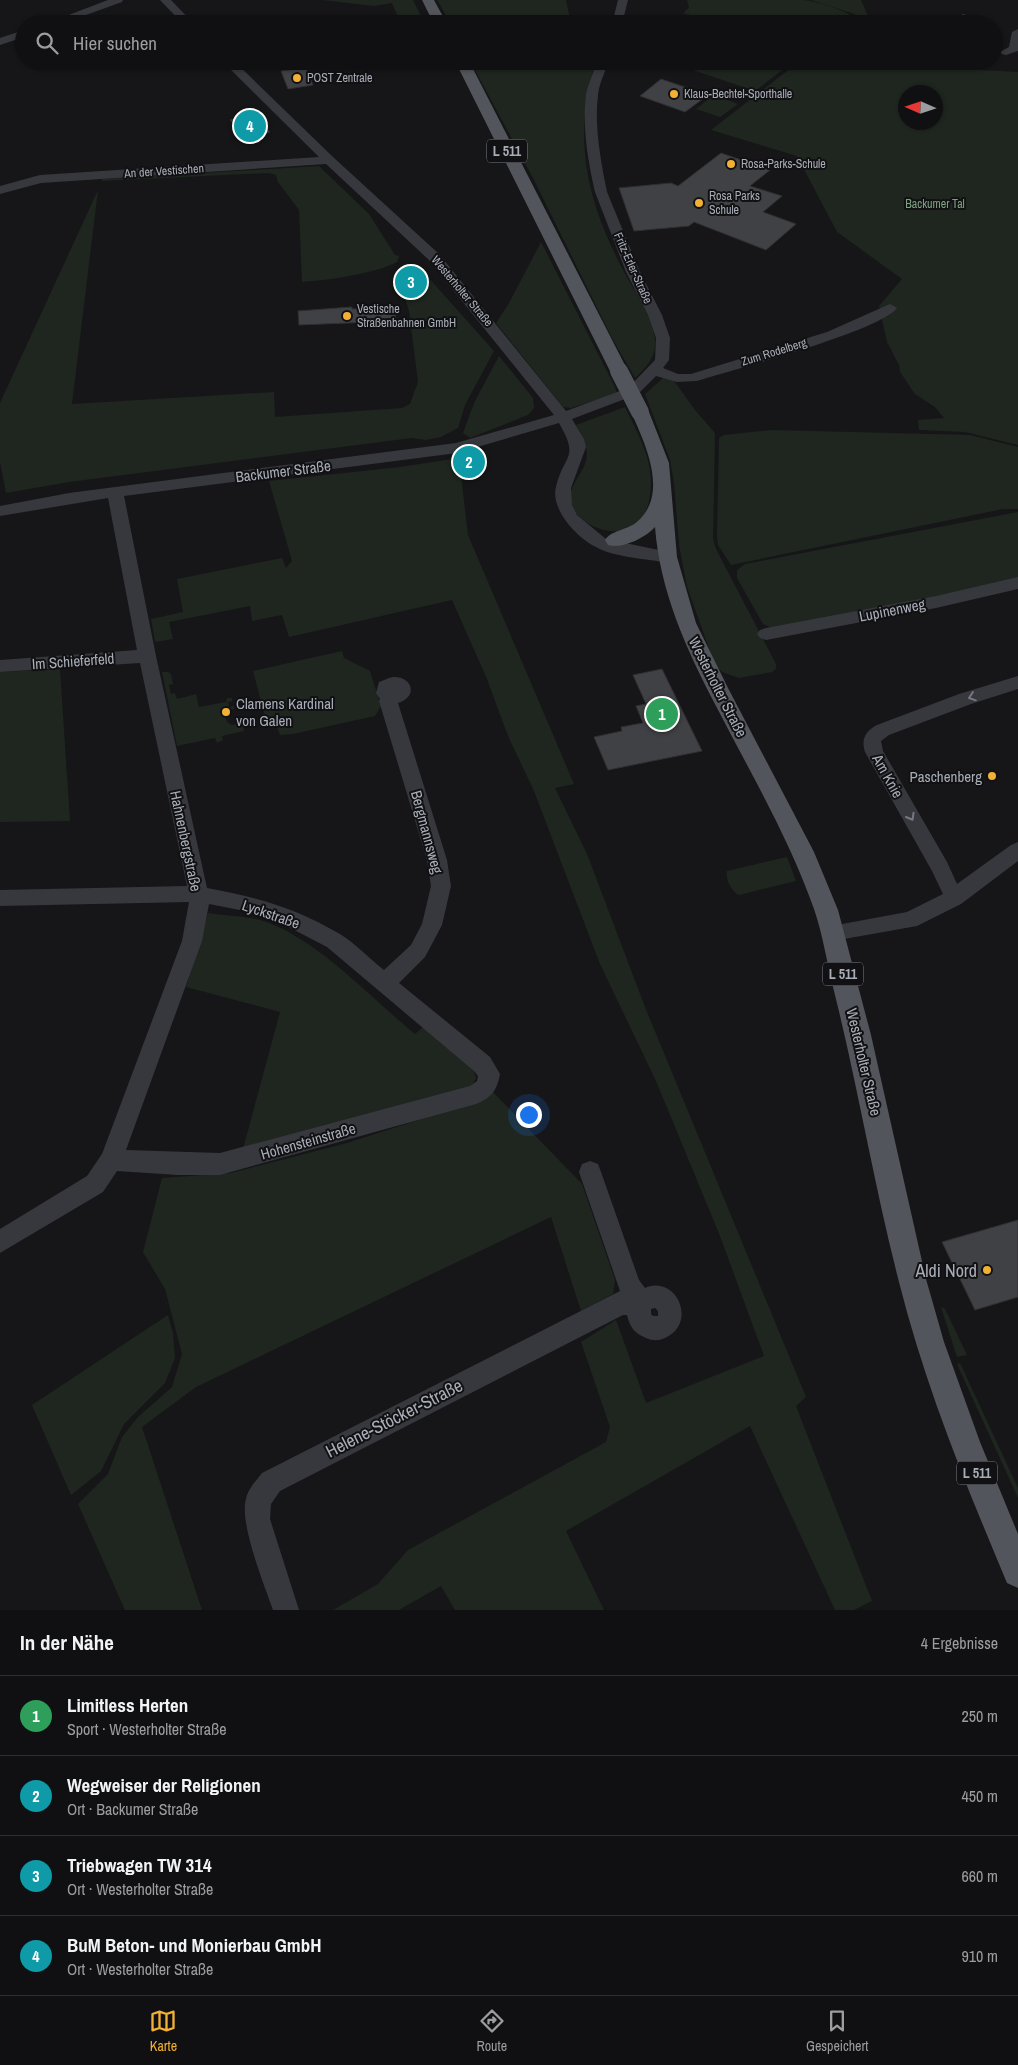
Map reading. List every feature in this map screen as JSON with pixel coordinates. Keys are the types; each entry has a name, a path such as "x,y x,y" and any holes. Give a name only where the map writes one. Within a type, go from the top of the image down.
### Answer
{"main road":[{"path":"428,1 436,15"},
{"name":"L 511","path":"467,70 648,430 660,463 667,553"},
{"path":"615,540 642,530 656,512 663,490"},
{"name":"Westerholter Straße","path":"667,553 686,623 717,688 802,852 826,910 864,1060 912,1279 929,1342 965,1443 1018,1572"}],"street":[{"path":"76,15 118,0"},
{"path":"165,0 179,15"},
{"path":"619,15 623,0"},
{"path":"1008,29 1013,50"},
{"path":"0,42 15,36"},
{"name":"Westerholter Straße","path":"236,70 329,160 434,257 481,312 563,417 576,439 578,447 563,488 564,504 571,518 600,543 611,547 667,553"},
{"name":"Fritz-Erler-Straße","path":"563,417 607,403 633,391 662,360 663,338 654,315 632,272 601,192 594,157 591,118 592,93 600,70"},
{"name":"An der Vestischen","path":"0,190 40,179 329,160"},
{"name":"Zum Rodelberg","path":"654,370 678,378 692,378 832,335 882,314 890,308"},
{"name":"Backumer Straße","path":"0,511 69,498 437,452 464,447 563,417"},
{"name":"Hahnenbergstraße","path":"0,1242 95,1184 111,1160 192,941 199,909 198,894 147,656 115,492"},
{"path":"591,536 667,553"},
{"name":"Lupinenweg","path":"766,634 936,602 1018,583"},
{"name":"Im Schieferfeld","path":"0,666 147,656"},
{"name":"Am Knie","path":"954,898 940,868 874,752 872,738 883,730 965,699 1018,682"},
{"name":"Bergmannsweg","path":"384,983 418,951 432,925 441,886 437,860 388,701 390,697"},
{"path":"833,933 910,920 954,898 1018,850"},
{"name":"Lyckstraße","path":"0,898 198,894 250,904 291,918 334,941 482,1064 489,1074"},
{"name":"Hohensteinstraße","path":"111,1160 178,1164 220,1164 476,1094 487,1086 489,1074"},
{"name":"Helene-Stöcker-Straße","path":"286,1610 257,1519 258,1500 271,1482 586,1320 621,1303 641,1302 630,1287 590,1172"}],"green space":[{"path":"322,0 413,0 420,15 397,15 392,3 374,6"},
{"path":"437,0 566,0 569,15 446,15"},
{"path":"687,0 803,0 826,5 850,15 689,15 683,13 689,8"},
{"path":"811,0 861,0 868,15 854,14"},
{"path":"475,70 594,70 584,122 585,148 593,197 611,246 642,303 655,339 653,356 635,378 612,338 533,178"},
{"path":"693,70 782,70 755,91"},
{"name":"Backumer Tal","path":"788,70 979,70 1018,72 1018,445 965,432 919,430 918,420 944,418 935,407 915,394 900,372 899,365 887,342 879,306 902,279 837,232 797,156 711,130"},
{"path":"714,95 738,104 720,117 696,109"},
{"path":"319,166 369,214 395,255 399,256 397,262 364,273 302,282 299,210 278,182 276,175 269,173 102,181 102,179"},
{"path":"98,190 72,404 274,392 275,417 402,408 410,404 418,382 409,311 405,298 410,296 427,276 494,351 465,405 458,428 441,437 426,440 412,438 69,482 6,493 0,462 0,403"},
{"path":"541,242 614,385 617,393 613,395 571,408 563,407 496,323 509,303"},
{"path":"423,270 424,274 409,293 402,295 394,282 395,278"},
{"path":"499,356 533,398 534,408 528,415 470,438 463,433 474,403"},
{"path":"663,378 672,378 695,410 715,433 713,539 716,549 776,664 776,669 772,672 739,678 722,672 715,665 687,587 679,545 674,483 670,460 645,394"},
{"path":"625,407 646,452 651,482 650,496 648,506 642,518 635,525 627,529 609,531 590,525 582,519 576,513 570,499 573,486 587,456 585,442 576,425"},
{"path":"771,430 970,435 1018,447 1018,509 1003,509 731,565 718,545 717,536 719,438 724,435"},
{"path":"459,458 468,535 574,784 555,788 587,854 645,1007 806,1397 796,1406 872,1601 854,1610 835,1610 750,1426 566,1531 604,1610 455,1610 441,1586 399,1610 333,1610 378,1584 408,1550 606,1442 610,1427 581,1342 616,1320 646,1403 764,1356 720,1236 656,1081 600,964 534,791 508,736 487,679 452,600 289,637 282,615 252,621 250,606 169,622 173,639 155,642 151,619 183,612 177,579 282,558 286,568 292,561 269,481 400,467"},
{"path":"1018,512 1018,580 774,629 763,624 737,578 737,570 745,564"},
{"path":"342,651 344,658 370,671 381,706 375,716 293,734 280,735 277,727 268,728 253,671"},
{"path":"60,669 70,821 0,822 0,672"},
{"path":"162,672 171,674 173,684 169,685 171,694 175,693 177,699 196,694 199,707 226,702 227,698 232,698 232,701 228,702 229,707 234,706 234,709 228,710 225,714 227,722 232,725 243,723 244,731 222,736 223,740 217,743 215,738 177,746"},
{"path":"787,857 796,881 739,895 734,891 727,878 727,871"},
{"path":"208,913 269,923 307,943 345,973 415,1034 423,1027 472,1066 476,1078 469,1091 243,1149 280,1012 186,987"},
{"path":"493,1092 582,1184 615,1280 613,1294 581,1311 551,1217 196,1387 142,1427 202,1610 125,1610 78,1504 108,1474 122,1437 138,1417 172,1387 182,1354 165,1289 143,1252 162,1178 231,1173 347,1143 484,1099"},
{"path":"941,1307 945,1309 967,1355 957,1357"},
{"path":"168,1315 173,1333 175,1358 165,1383 124,1424 101,1471 71,1495 32,1405"},
{"path":"960,1363 1018,1488 1018,1498 957,1364"}],"building":[{"name":"POST Zentrale","path":"307,70 313,85 288,89 281,71"},
{"name":"Klaus-Bechtel-Sporthalle","path":"661,79 708,95 685,112 640,96"},
{"path":"251,114 270,132 250,138 230,120"},
{"name":"Rosa Parks Schule","path":"721,153 770,170 750,186 782,196 763,212 796,224 766,250 694,222 689,226 634,231 619,188 671,183 678,186"},
{"name":"Vestische Straßenbahnen GmbH","path":"352,307 352,309 394,307 396,321 299,325 298,311"},
{"path":"662,669 702,751 608,770 594,737 622,731 621,727 643,723 636,706 646,704 633,675"},
{"name":"Aldi Nord","path":"1018,1220 1018,1297 975,1310 942,1242"}],"place":[{"name":"POST Zentrale","path":"297,78"},
{"name":"Klaus-Bechtel-Sporthalle","path":"674,94"},
{"name":"BuM Beton- und Monierbau GmbH","path":"250,126"},
{"name":"Rosa-Parks-Schule","path":"731,164"},
{"name":"Rosa Parks Schule","path":"699,203"},
{"name":"Triebwagen TW 314","path":"411,282"},
{"name":"Vestische Straßenbahnen GmbH","path":"347,316"},
{"name":"Wegweiser der Religionen","path":"469,462"},
{"name":"Clamens Kardinal von Galen","path":"226,712"},
{"name":"Limitless Herten","path":"662,714"},
{"name":"Paschenberg","path":"992,776"},
{"name":"Aldi Nord","path":"987,1270"}]}
